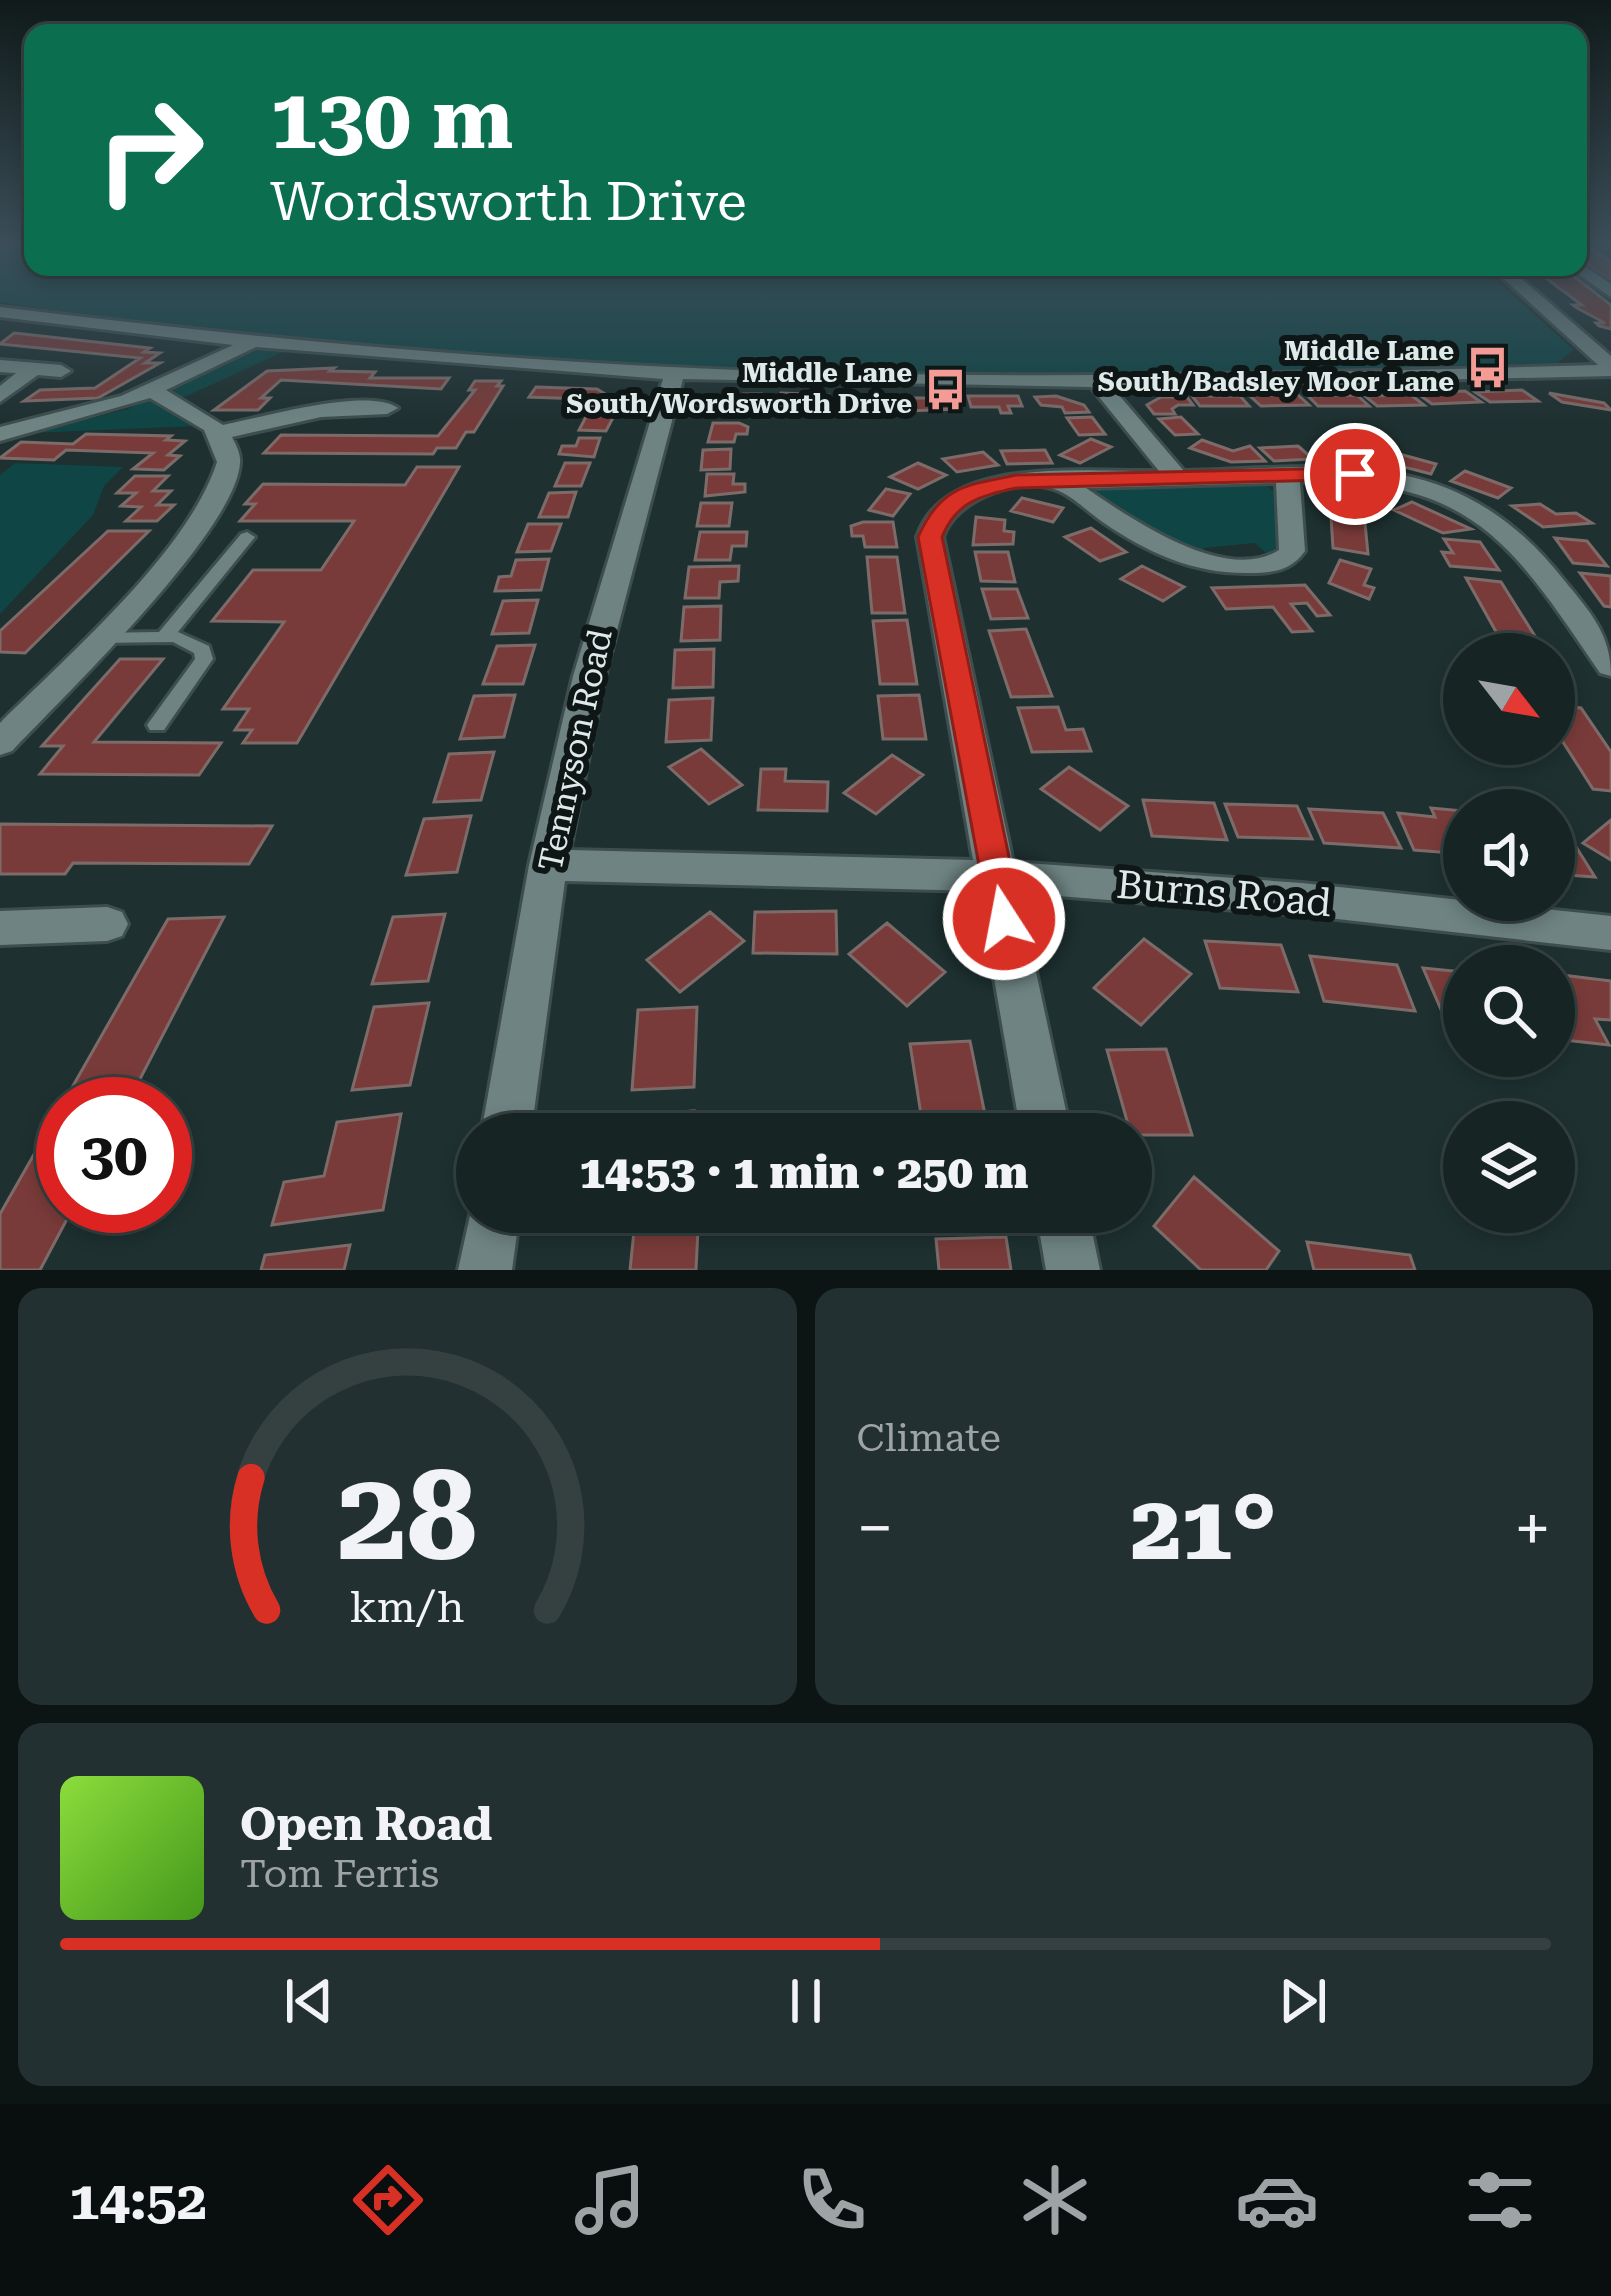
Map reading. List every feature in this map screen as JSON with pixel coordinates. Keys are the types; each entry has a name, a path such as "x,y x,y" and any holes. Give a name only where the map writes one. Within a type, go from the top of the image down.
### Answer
{"street":[{"path":"1540,304 1611,368"},
{"path":"0,312 249,344 675,374 1094,380 1611,368"},
{"path":"0,433 152,392 249,344"},
{"path":"0,367 62,371"},
{"path":"0,396 32,370"},
{"name":"Tennyson Road","path":"509,1113 548,865 624,540 675,374"},
{"path":"1094,380 1177,478"},
{"path":"0,743 212,510 225,485 229,461 219,433 192,410 152,392"},
{"path":"219,433 321,410 387,407"},
{"path":"1061,481 1174,556 1209,566 1243,566 1278,563 1292,550 1288,475"},
{"path":"1042,1113 930,537 941,509 972,491 1016,482 1288,475 1382,477 1435,489 1478,508 1527,550 1611,667"},
{"name":"Burns Road","path":"548,865 995,876 1302,899 1611,933"},
{"path":"0,928 107,925"},
{"path":"485,1270 491,1233"},
{"path":"1066,1233 1073,1270"}],"lane":[{"path":"164,638 247,537"},
{"path":"96,638 194,642 204,659 157,725"}],"shaded area":[{"path":"15,304 1523,304 1574,350 1557,363 1033,375 859,374 428,353"},
{"path":"244,351 285,351 167,405 196,426 32,433 128,409"},
{"path":"15,463 123,467 104,486 93,515 0,614 0,475"},
{"path":"1265,484 1276,493 1277,548 1266,553 1255,543 1203,548 1209,557 1196,556 1093,492 1107,486"}],"building":[{"path":"1573,305 1611,305 1611,329 1599,326 1596,323 1605,323"},
{"path":"14,333 150,348 144,352 160,353 145,363 160,363 98,398 24,401 40,390 95,388 140,358 0,344"},
{"path":"334,368 330,371 375,372 370,378 449,378 441,389 281,380 261,398 270,398 258,410 214,410 267,371"},
{"path":"475,381 501,381 497,386 503,386 474,432 466,432 456,448 437,448 433,454 264,453 281,435 438,436 475,390 469,390"},
{"path":"536,387 597,389 613,399 611,407 586,407 589,401 583,399 529,397"},
{"path":"1522,390 1538,401 1490,402 1475,392"},
{"path":"1465,391 1481,402 1432,404 1417,393"},
{"path":"781,393 828,395 825,407 778,402"},
{"path":"1549,393 1604,403 1611,410 1562,402"},
{"path":"761,394 760,402 742,405 738,416 716,415 721,402"},
{"path":"1297,394 1309,405 1261,406 1250,396"},
{"path":"1357,395 1369,406 1318,406 1308,396"},
{"path":"1411,395 1424,405 1377,406 1365,396"},
{"path":"968,396 1018,396 1022,406 1008,406 1011,413 1001,413 999,407 971,407"},
{"path":"1056,396 1084,405 1089,412 1065,413 1062,407 1041,405 1035,397"},
{"path":"1192,396 1240,396 1249,406 1200,406"},
{"path":"842,397 891,399 891,415 876,414 877,408 868,408 867,413 840,412"},
{"path":"1161,397 1187,397 1193,405 1178,405 1172,409 1175,414 1154,414 1147,405"},
{"path":"905,398 955,398 958,409 907,411"},
{"path":"588,413 615,414 606,431 579,430"},
{"path":"1092,417 1105,434 1079,435 1067,418"},
{"path":"1181,417 1198,434 1175,435 1159,419"},
{"path":"713,423 739,423 748,427 747,434 736,434 734,442 708,442"},
{"path":"86,434 171,436 166,440 185,441 168,455 180,456 164,470 133,469 153,453 66,450 54,460 0,458 21,442 73,444"},
{"path":"579,438 600,438 594,457 559,454 562,446 576,446"},
{"path":"1091,439 1111,447 1080,463 1060,455"},
{"path":"1202,440 1233,451 1250,446 1265,461 1231,462 1190,448"},
{"path":"1339,443 1361,444 1374,462 1326,460 1318,447 1343,449"},
{"path":"1298,446 1313,459 1274,461 1260,448"},
{"path":"731,449 730,469 701,470 703,450"},
{"path":"1045,450 1052,463 1007,464 1001,451"},
{"path":"983,452 998,465 957,472 943,459"},
{"path":"1392,452 1436,464 1431,474 1385,462"},
{"path":"565,463 590,463 581,486 555,486"},
{"path":"918,463 946,475 918,489 890,477"},
{"path":"417,467 459,467 297,743 243,743 252,730 235,730 249,709 223,709 284,622 212,621 253,570 321,570 354,521 240,521 255,504 245,504 263,484 405,485"},
{"path":"1465,471 1511,488 1498,498 1451,481"},
{"path":"707,474 734,474 733,484 745,484 745,492 705,496"},
{"path":"135,476 168,476 153,491 171,491 157,505 174,505 157,521 126,521 141,507 121,506 136,493 117,493"},
{"path":"886,489 910,494 893,516 869,510"},
{"path":"1356,491 1384,503 1355,517 1328,505"},
{"path":"576,492 568,517 539,517 549,493"},
{"path":"1022,498 1063,508 1053,522 1011,511"},
{"path":"1412,502 1471,529 1443,533 1394,510"},
{"path":"701,503 732,503 729,526 697,526"},
{"path":"1540,504 1556,514 1576,513 1592,523 1543,527 1512,506"},
{"path":"976,517 1005,520 1004,531 1014,532 1013,544 973,545"},
{"path":"1331,517 1365,523 1368,554 1333,548"},
{"path":"893,522 897,547 865,547 863,536 852,536 851,526"},
{"path":"528,524 561,524 551,551 517,552"},
{"path":"1091,528 1126,552 1100,561 1065,537"},
{"path":"108,531 149,531 25,653 0,652 0,631"},
{"path":"700,532 747,532 746,546 732,546 730,560 695,560"},
{"path":"1555,538 1587,541 1607,566 1573,563"},
{"path":"1444,539 1480,542 1499,570 1450,566 1442,552 1453,553"},
{"path":"975,552 1008,552 1015,582 981,581"},
{"path":"867,557 897,557 905,613 872,613"},
{"path":"549,559 541,590 495,591 499,577 511,576 516,560"},
{"path":"1340,560 1371,569 1364,585 1374,588 1369,599 1329,583"},
{"path":"739,566 738,581 720,582 719,598 685,598 689,567"},
{"path":"1142,566 1184,587 1163,601 1121,579"},
{"path":"1580,573 1611,576 1611,607 1604,606"},
{"path":"1466,578 1501,582 1533,633 1497,633"},
{"path":"1305,585 1330,615 1317,616 1307,603 1291,604 1312,631 1292,632 1273,607 1226,609 1212,588"},
{"path":"982,589 1017,589 1028,618 991,619"},
{"path":"538,600 529,633 492,634 503,601"},
{"path":"721,606 720,640 681,641 684,607"},
{"path":"907,620 917,684 880,684 873,621"},
{"path":"1026,629 1052,696 1011,697 989,631"},
{"path":"535,645 523,684 483,684 497,646"},
{"path":"714,649 713,687 673,688 675,650"},
{"path":"120,659 163,659 94,742 221,743 199,775 40,774 63,746 42,746"},
{"path":"515,695 504,737 460,739 474,696"},
{"path":"919,695 926,739 883,739 878,696"},
{"path":"713,698 711,740 666,742 669,700"},
{"path":"1058,707 1066,730 1083,729 1091,751 1032,752 1018,708"},
{"path":"1575,707 1581,708 1611,752 1611,791 1593,789 1575,761"},
{"path":"701,749 742,785 709,804 669,767"},
{"path":"494,752 481,800 434,802 449,754"},
{"path":"892,755 923,775 876,814 844,793"},
{"path":"1069,767 1128,806 1100,830 1041,789"},
{"path":"761,769 786,769 785,781 828,782 827,811 758,810"},
{"path":"1143,800 1214,803 1227,840 1152,836"},
{"path":"1225,804 1297,806 1312,839 1238,837"},
{"path":"1431,808 1443,809 1443,852 1414,850 1398,813 1435,817"},
{"path":"1309,809 1383,813 1401,848 1324,843"},
{"path":"471,816 457,872 406,875 424,819"},
{"path":"1611,820 1611,860 1583,843"},
{"path":"0,824 272,826 249,864 73,863 65,874 0,874"},
{"path":"1575,845 1595,877 1575,876"},
{"path":"836,911 837,954 753,953 755,912"},
{"path":"710,912 744,941 680,992 647,960"},
{"path":"445,914 428,981 372,984 393,917"},
{"path":"224,917 141,1077 78,1077 168,919"},
{"path":"887,923 945,972 907,1006 849,954"},
{"path":"1144,939 1191,974 1141,1025 1094,988"},
{"path":"1205,941 1281,945 1298,992 1220,988"},
{"path":"1310,956 1397,965 1415,1011 1324,1001"},
{"path":"1423,968 1443,970 1443,1014"},
{"path":"1575,977 1611,981 1611,1020 1595,1019 1609,1045 1575,1041"},
{"path":"429,1003 410,1085 352,1090 374,1007"},
{"path":"697,1007 694,1087 632,1090 638,1010"},
{"path":"970,1041 985,1113 921,1113 910,1044"},
{"path":"1166,1049 1192,1135 1152,1135 1152,1113 1125,1113 1107,1050"},
{"path":"401,1114 383,1210 272,1225 284,1182 324,1176 337,1122"},
{"path":"36,1151 36,1233 60,1233 40,1270 0,1270 0,1214"},
{"path":"1194,1177 1279,1251 1266,1270 1201,1270 1154,1226"},
{"path":"634,1233 698,1233 696,1270 630,1270"},
{"path":"1006,1237 1011,1270 939,1270 936,1239"},
{"path":"1307,1242 1410,1255 1415,1270 1314,1270"},
{"path":"350,1245 344,1270 261,1270 265,1255"}],"place":[{"name":"Middle Lane South/Badsley Moor Lane","path":"1488,367"},
{"name":"Middle Lane South/Wordsworth Drive","path":"946,389"}],"route":[{"path":"1004,919 930,537 941,509 972,491 1016,482 1355,474"}]}
